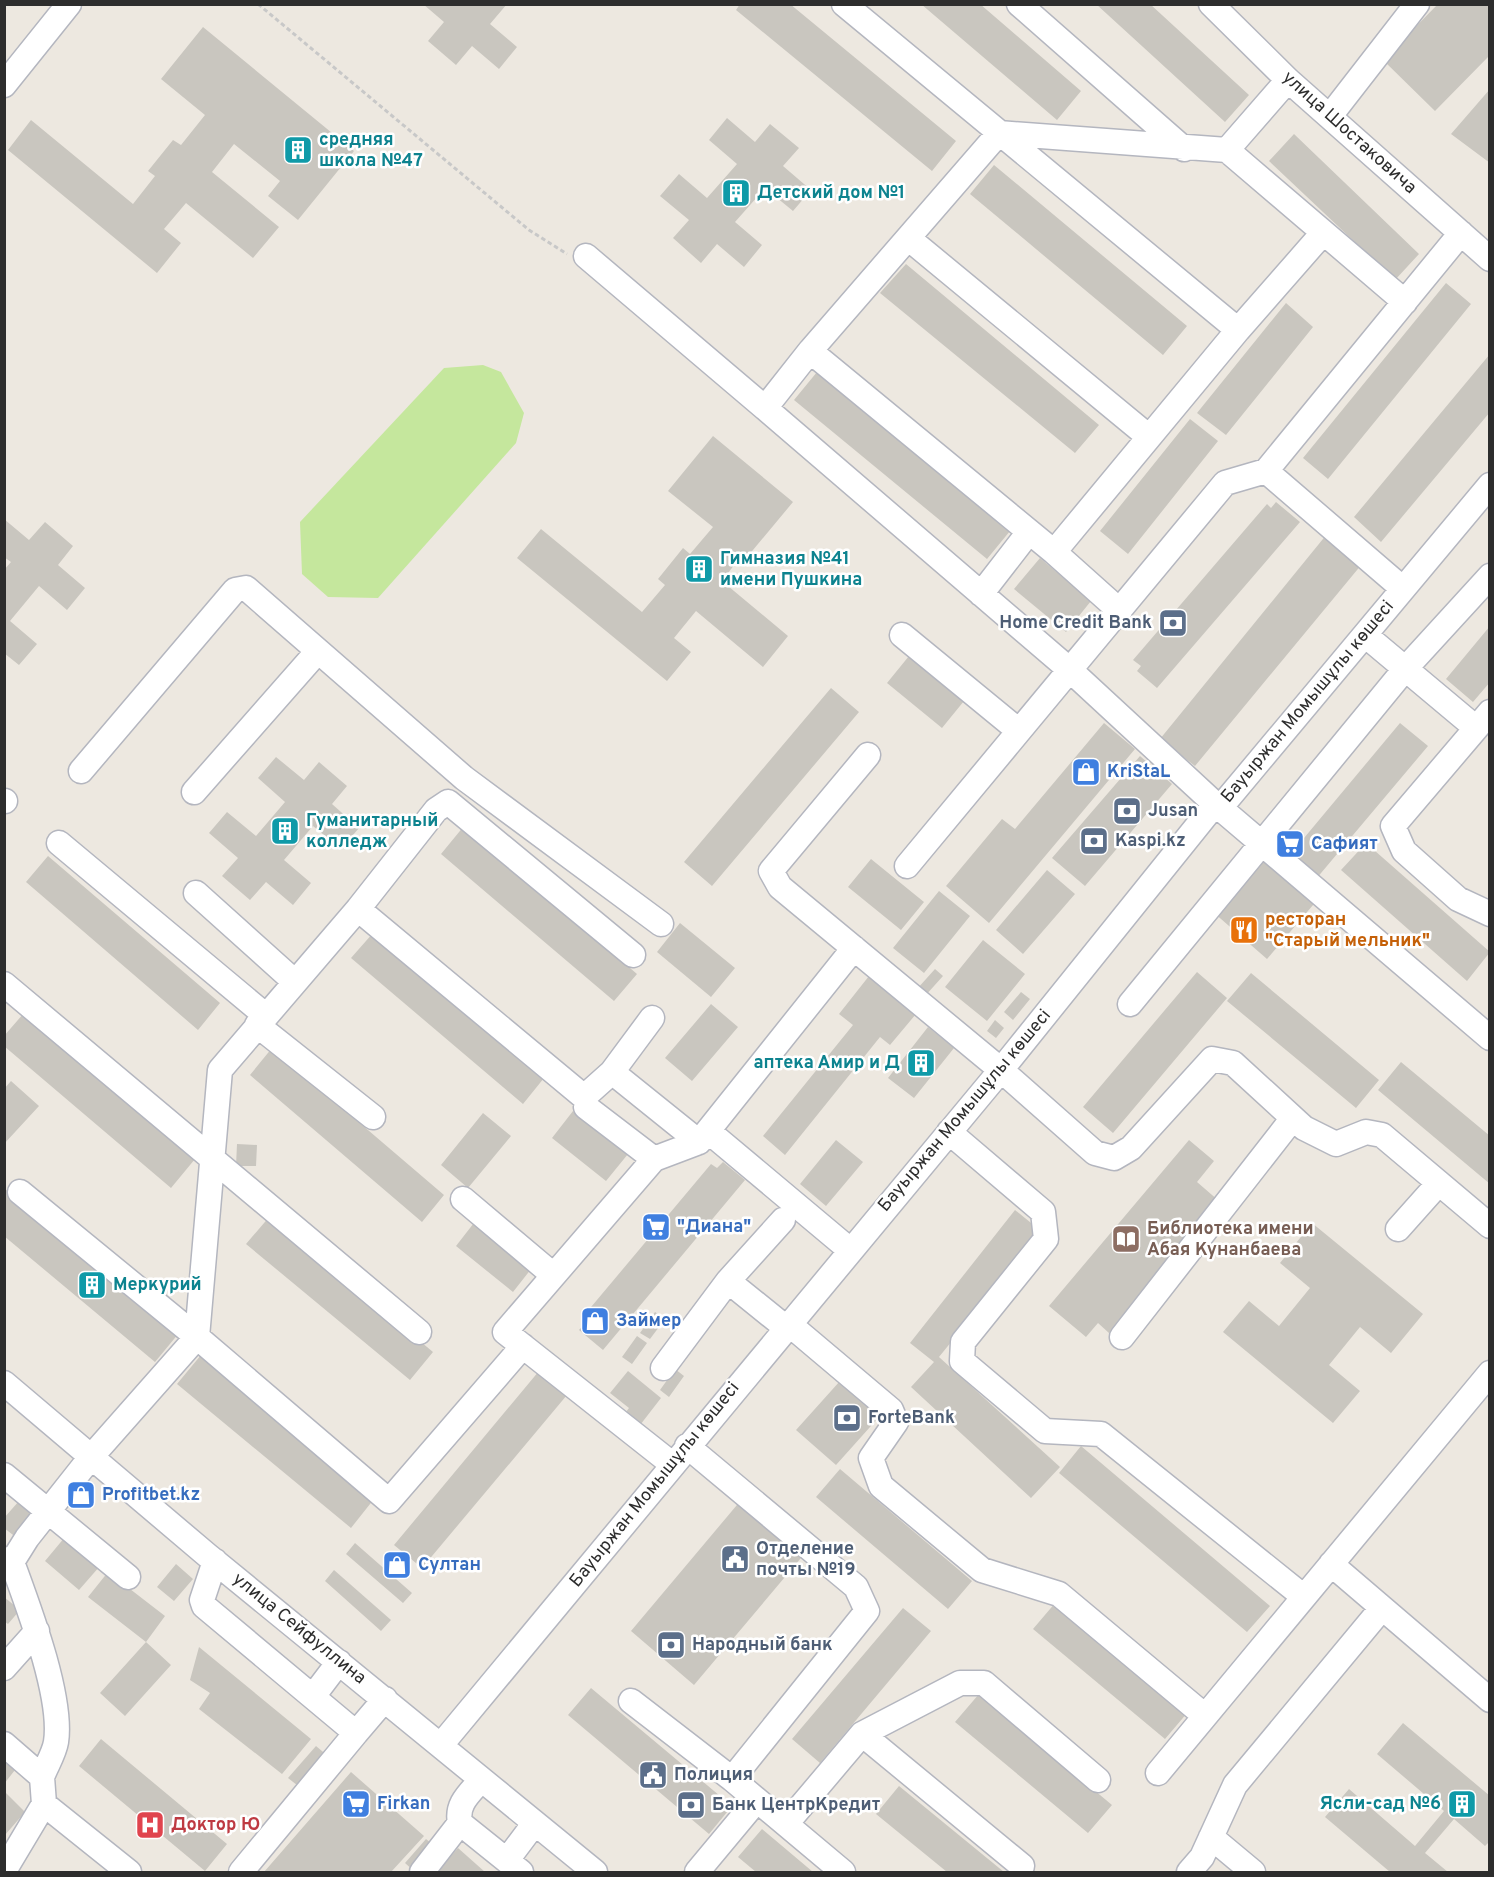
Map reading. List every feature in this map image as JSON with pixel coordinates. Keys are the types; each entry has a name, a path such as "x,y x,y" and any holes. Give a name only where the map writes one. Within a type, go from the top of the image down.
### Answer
{"street":[{"path":"4,85 69,4"},
{"path":"844,4 1238,330"},
{"path":"1019,4 1184,149"},
{"name":"улица Шостаковича","path":"1211,4 1288,80 1490,259"},
{"path":"1330,116 1417,4"},
{"path":"1227,150 1288,80"},
{"path":"765,408 810,351 999,133"},
{"path":"999,133 1184,149 1227,150 1405,302"},
{"path":"1054,552 1238,330 1323,233"},
{"path":"907,866 1225,483 1266,471 1461,233"},
{"path":"908,238 1149,437"},
{"path":"578,256 765,408 1070,670 1217,806 1490,1038"},
{"path":"810,351 1029,531 1120,610"},
{"path":"1266,471 1402,588"},
{"name":"Бауыржан Момышұлы көшесі","path":"441,1745 1217,806 1365,635 1490,485"},
{"path":"981,594 1029,531"},
{"path":"1130,1004 1405,669 1490,576"},
{"path":"81,771 235,590 246,588 464,778 661,924"},
{"path":"902,635 1019,731"},
{"path":"1365,635 1405,669 1483,720 1393,826 1404,850 1458,899 1490,914"},
{"path":"194,792 318,651"},
{"path":"868,755 771,872 780,887 1001,1070 1095,1153 1114,1158 1131,1148 1212,1059 1233,1063 1304,1128 1336,1144 1366,1132 1382,1135 1490,1226"},
{"path":"4,1871 44,1803 42,1777 56,1744 57,1732 56,1712 37,1631 8,1561 91,1457 197,1337 220,1070 358,909 436,810 448,802 464,778"},
{"path":"448,802 633,955"},
{"path":"58,843 373,1117"},
{"path":"196,893 295,982"},
{"path":"358,909 584,1097 612,1072 652,1018"},
{"path":"732,1779 867,1611 856,1587 680,1455 505,1332 552,1274 654,1159 703,1136 854,948"},
{"path":"4,984 419,1332"},
{"path":"612,1072 703,1136 850,1250"},
{"path":"586,1107 654,1159"},
{"path":"1122,1337 1293,1118"},
{"path":"949,1132 1043,1212 1046,1239 963,1342 962,1361 1045,1431 1101,1434 1304,1597"},
{"path":"1398,1229 1439,1183"},
{"path":"20,1192 197,1337 390,1501 523,1346"},
{"path":"463,1199 552,1274"},
{"path":"663,1368 728,1281 783,1220"},
{"path":"728,1281 891,1410 896,1422 871,1458 881,1486 982,1570 1059,1594 1205,1716"},
{"path":"1158,1773 1490,1373"},
{"name":"улица Сейфуллина","path":"4,1383 215,1562 595,1872"},
{"path":"4,1475 128,1577"},
{"path":"215,1562 202,1600 204,1606 314,1695 356,1733"},
{"path":"1331,1564 1490,1700"},
{"path":"1188,1872 1202,1857 1235,1785 1382,1608"},
{"path":"4,1668 37,1631"},
{"path":"314,1695 339,1662"},
{"path":"786,1824 862,1734 960,1683 984,1683 1098,1780"},
{"path":"241,1872 385,1699"},
{"path":"632,1701 758,1800 843,1872"},
{"path":"862,1734 1022,1866"},
{"path":"4,1744 42,1777"},
{"path":"481,1780 457,1811 460,1823 514,1866 534,1824"},
{"path":"697,1872 758,1800"},
{"path":"44,1803 129,1872"},
{"path":"422,1872 460,1823"},
{"path":"1211,1837 1254,1872"}],"path":[{"path":"258,4 529,230 578,256"}],"green space":[{"path":"483,365 501,372 524,413 516,443 378,598 328,597 302,574 300,522 444,368"}],"building":[{"path":"423,4 507,4 490,24 517,47 499,69 472,46 456,65 428,41 444,22"},
{"path":"740,4 790,4 956,141 932,171 736,10"},
{"path":"921,4 980,4 1081,91 1057,120"},
{"path":"1096,4 1150,4 1249,95 1225,122"},
{"path":"1438,4 1490,4 1490,55 1435,111 1383,60"},
{"name":"средняя школа №47","path":"203,27 354,151 298,220 268,196 280,181 234,144 212,172 279,227 253,258 186,203 164,229 181,243 157,273 8,150 31,120 133,204 155,176 148,171 173,140 181,145 205,115 161,79"},
{"path":"1490,89 1490,163 1451,134"},
{"name":"Детский дом №1","path":"727,118 755,142 770,124 799,148 783,166 811,190 793,211 765,188 735,222 762,245 744,267 717,244 701,263 673,238 689,220 660,196 679,174 707,198 737,164 709,140"},
{"path":"1294,134 1419,254 1395,280 1269,161"},
{"path":"994,165 1187,326 1163,355 970,194"},
{"path":"906,264 1099,425 1075,453 880,293"},
{"path":"1446,283 1471,304 1328,479 1303,458"},
{"path":"1286,303 1313,327 1226,435 1197,413"},
{"path":"1490,354 1490,412 1381,542 1354,517"},
{"path":"817,372 1010,531 987,559 794,400"},
{"path":"1190,419 1218,441 1128,554 1100,531"},
{"name":"Гимназия №41 имени Пушкина","path":"713,436 793,502 748,556 744,552 722,581 788,636 763,667 696,611 674,638 691,652 667,681 517,558 541,529 642,612 665,585 658,579 683,548 690,554 713,527 668,491"},
{"path":"1276,502 1300,522 1157,688 1137,671 1141,666 1133,660 1267,504 1271,508"},
{"path":"4,519 29,540 45,522 73,546 58,565 85,588 67,610 39,586 10,621 37,644 19,665 4,653 4,570 11,562 4,557"},
{"path":"1327,534 1362,564 1195,766 1160,739"},
{"path":"1040,558 1091,601 1066,632 1014,589"},
{"path":"1490,626 1490,682 1473,702 1446,679"},
{"path":"909,656 964,701 942,728 887,683"},
{"path":"831,688 859,712 712,886 684,862"},
{"path":"1104,723 1135,749 989,923 946,886 1002,819 1015,829"},
{"path":"1400,723 1428,746 1316,879 1289,856"},
{"path":"1140,756 1172,784 1085,886 1052,858"},
{"name":"Гуманитарный колледж","path":"276,757 304,780 319,762 347,786 332,804 359,828 341,849 313,826 284,860 311,883 293,905 266,882 250,900 222,876 238,858 209,833 227,812 256,836 285,802 258,778"},
{"path":"464,826 637,974 614,1001 441,854"},
{"path":"1366,843 1490,952 1467,981 1341,870"},
{"path":"1265,851 1319,898 1267,959 1213,912"},
{"path":"48,856 220,1003 198,1030 26,882"},
{"path":"871,859 924,902 901,930 848,887"},
{"path":"1047,870 1075,894 1023,954 996,930"},
{"path":"939,891 970,916 924,973 893,948"},
{"path":"680,923 735,968 711,997 657,952"},
{"path":"373,933 544,1078 523,1104 351,958"},
{"path":"983,940 1025,974 987,1021 945,987"},
{"path":"935,969 943,976 925,996 917,989"},
{"path":"1197,972 1227,998 1113,1133 1083,1107"},
{"path":"1251,973 1379,1080 1356,1108 1227,1001"},
{"path":"869,976 916,1014 890,1045 880,1037 785,1155 763,1136 853,1025 839,1014"},
{"path":"1021,992 1030,999 1013,1020 1004,1012"},
{"path":"711,1004 738,1027 692,1081 665,1058"},
{"path":"24,1013 195,1159 171,1188 4,1046 4,1036"},
{"path":"995,1020 1004,1028 996,1038 987,1031"},
{"name":"аптека Амир и Д","path":"928,1027 954,1048 914,1098 888,1078"},
{"path":"272,1048 444,1195 422,1222 250,1075"},
{"path":"1401,1062 1490,1136 1490,1184 1378,1090"},
{"path":"11,1081 39,1106 4,1144 4,1089"},
{"path":"573,1111 628,1154 606,1181 552,1138"},
{"path":"483,1113 511,1136 468,1188 441,1165"},
{"path":"836,1140 863,1162 826,1206 800,1184"},
{"path":"1189,1140 1214,1161 1197,1182 1219,1201 1109,1333 1098,1323 1086,1337 1049,1306"},
{"path":"237,1144 257,1145 256,1166 236,1166"},
{"path":"723,1162 745,1180 603,1350 579,1330 585,1323 581,1319 711,1164 717,1168"},
{"name":"Меркурий","path":"4,1188 179,1333 155,1362 4,1236"},
{"path":"1015,1210 1041,1231 939,1357 1060,1467 1031,1498 911,1387 934,1362 910,1343"},
{"path":"270,1216 433,1352 410,1380 246,1244"},
{"path":"477,1219 535,1264 513,1292 456,1246"},
{"path":"1312,1223 1423,1314 1391,1353 1360,1327 1329,1365 1360,1391 1333,1423 1223,1332 1249,1301 1279,1326 1310,1288 1280,1263"},
{"path":"655,1312 665,1319 650,1339 640,1333"},
{"path":"637,1336 647,1343 632,1364 622,1357"},
{"path":"201,1355 374,1499 351,1528 177,1384"},
{"path":"675,1369 684,1376 669,1397 660,1390"},
{"path":"539,1371 567,1395 422,1568 394,1545"},
{"path":"628,1371 661,1398 637,1429 622,1417 629,1408 610,1393"},
{"path":"840,1381 879,1417 836,1465 796,1430"},
{"path":"1081,1446 1270,1606 1247,1632 1059,1473"},
{"path":"840,1469 972,1581 948,1609 816,1497"},
{"path":"742,1499 806,1552 694,1685 631,1631"},
{"path":"19,1501 36,1516 17,1538 4,1528 4,1518"},
{"path":"65,1537 100,1566 79,1590 45,1561"},
{"path":"355,1543 412,1593 403,1603 346,1554"},
{"path":"176,1564 193,1579 174,1601 157,1587"},
{"path":"334,1570 391,1620 381,1631 325,1581"},
{"path":"108,1572 165,1616 146,1642 88,1597"},
{"path":"4,1597 20,1610 8,1624 4,1621"},
{"path":"1056,1602 1188,1712 1165,1739 1033,1629"},
{"path":"903,1608 931,1631 820,1763 792,1739"},
{"path":"146,1642 171,1665 125,1716 100,1693"},
{"path":"199,1647 311,1739 282,1774 199,1709 210,1693 190,1680"},
{"path":"591,1688 732,1806 709,1834 568,1715"},
{"path":"979,1694 1112,1805 1088,1833 955,1722"},
{"name":"Ясли-сад №6","path":"1403,1723 1490,1796 1490,1841 1485,1846 1454,1819 1425,1853 1448,1872 1390,1872 1325,1817 1349,1789 1415,1846 1444,1811 1377,1754"},
{"path":"101,1739 227,1844 205,1871 79,1766"},
{"path":"316,1746 329,1757 302,1789 288,1778"},
{"path":"4,1747 22,1761 4,1784"},
{"name":"Firkan","path":"351,1772 424,1836 391,1872 264,1872"},
{"path":"899,1786 1004,1872 947,1872 876,1814"},
{"path":"5,1792 25,1812 5,1835"},
{"path":"762,1829 813,1872 756,1872 738,1857"},
{"path":"426,1839 437,1848 415,1872 405,1863"},
{"path":"458,1848 485,1872 437,1872"}],"place":[{"name":"средняя школа №47","path":"298,150"},
{"name":"Детский дом №1","path":"736,193"},
{"name":"Гимназия №41 имени Пушкина","path":"699,569"},
{"name":"Home Credit Bank","path":"1173,623"},
{"name":"KriStaL","path":"1086,772"},
{"name":"Jusan","path":"1127,811"},
{"name":"Гуманитарный колледж","path":"285,831"},
{"name":"Kaspi.kz","path":"1094,841"},
{"name":"Сафият","path":"1290,844"},
{"name":"ресторан \"Старый мельник\"","path":"1244,930"},
{"name":"аптека Амир и Д","path":"921,1063"},
{"name":"\"Диана\"","path":"656,1227"},
{"name":"Библиотека имени Абая Кунанбаева","path":"1126,1239"},
{"name":"Меркурий","path":"92,1285"},
{"name":"Займер","path":"595,1321"},
{"name":"ForteBank","path":"847,1418"},
{"name":"Profitbet.kz","path":"81,1495"},
{"name":"Отделение почты №19","path":"735,1559"},
{"name":"Султан","path":"397,1565"},
{"name":"Народный банк","path":"671,1645"},
{"name":"Полиция","path":"653,1775"},
{"name":"Firkan","path":"356,1804"},
{"name":"Ясли-сад №6","path":"1462,1804"},
{"name":"Банк ЦентрКредит","path":"691,1805"},
{"name":"Доктор Ю","path":"150,1825"}]}
